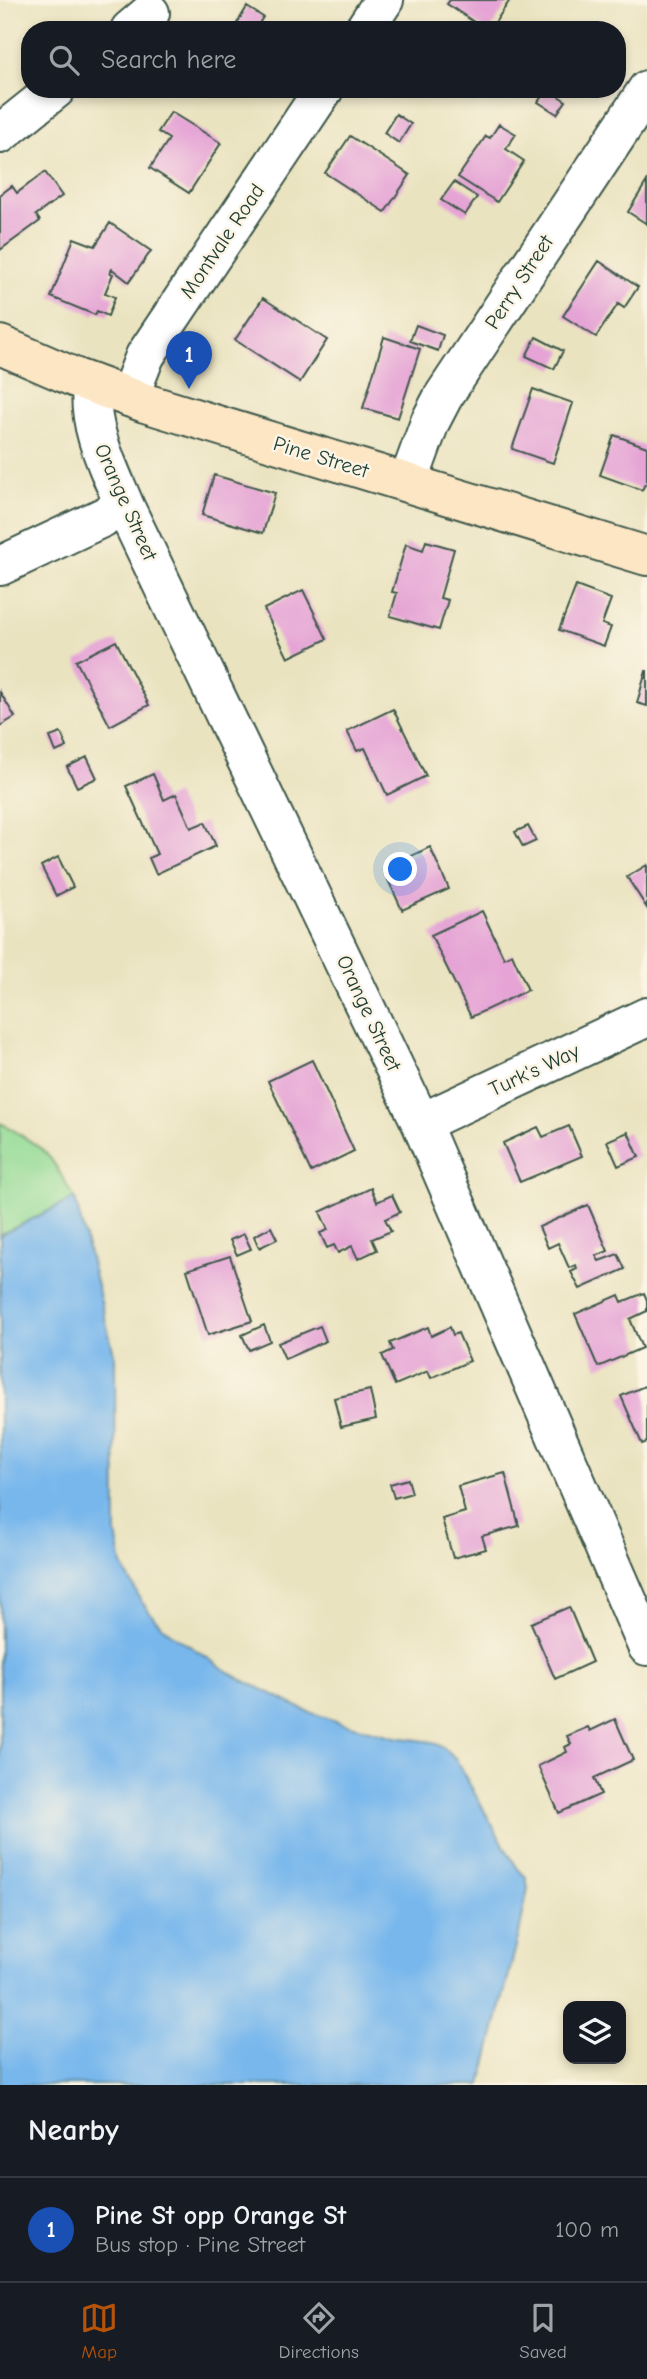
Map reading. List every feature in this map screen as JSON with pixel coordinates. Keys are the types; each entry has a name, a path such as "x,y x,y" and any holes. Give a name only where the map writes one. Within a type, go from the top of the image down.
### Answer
{"street":[{"path":"370,21 384,0"},
{"name":"Perry Street","path":"408,483 430,422 443,397 647,90"},
{"path":"0,134 45,98"},
{"name":"Montvale Road","path":"128,397 145,356 318,98"},
{"name":"Pine Street","path":"0,345 92,384 201,421 647,556"},
{"name":"Orange Street","path":"92,384 90,402 97,438 125,508 421,1123 647,1646"},
{"path":"0,566 125,508"},
{"name":"Turk's Way","path":"421,1123 647,1017"}],"green space":[{"path":"0,1123 47,1154 75,1198 0,1235"}],"water":[{"path":"75,1198 115,1358 116,1534 122,1565 141,1601 169,1632 233,1675 306,1711 395,1737 433,1742 444,1748 456,1760 504,1846 526,1877 528,1888 519,1934 481,2085 0,2085 0,1235"}],"building":[{"path":"450,0 510,0 496,21 472,21 447,4"},
{"path":"247,7 263,17 261,21 238,21"},
{"path":"541,98 561,98 566,101 557,114 538,102"},
{"path":"171,112 221,143 189,193 150,168 169,139 158,132"},
{"path":"396,114 411,124 399,143 384,133"},
{"path":"499,124 516,134 506,149 524,161 497,202 458,177 486,136 490,138"},
{"path":"350,136 410,175 385,212 325,173"},
{"path":"45,172 62,196 36,215 40,221 0,250 0,195 12,186 17,193"},
{"path":"647,181 647,224 628,212"},
{"path":"454,182 477,197 465,215 441,200"},
{"path":"110,223 151,251 129,282 112,269 110,273 113,274 105,293 115,297 108,316 97,311 95,315 51,297 74,238 95,246"},
{"path":"599,261 638,287 624,308 618,304 596,337 563,316"},
{"path":"263,298 327,340 300,382 235,340"},
{"path":"416,325 443,335 438,351 410,341"},
{"path":"384,337 420,349 398,418 363,408"},
{"path":"536,337 563,351 554,369 526,356"},
{"path":"533,389 573,403 553,463 512,449"},
{"path":"614,435 647,447 647,485 645,484 642,490 600,475"},
{"path":"214,475 275,493 263,533 202,515"},
{"path":"426,541 454,549 440,598 448,600 439,630 390,616 397,593 392,592 406,544 423,550"},
{"path":"576,586 611,599 602,624 611,627 604,646 559,630"},
{"path":"303,590 327,639 288,658 264,609"},
{"path":"116,641 149,705 110,726 76,661"},
{"path":"647,671 647,706 637,703"},
{"path":"0,692 15,717 0,726"},
{"path":"393,709 426,776 387,795 365,748 357,751 347,731"},
{"path":"61,733 67,747 56,752 50,737"},
{"path":"87,757 97,778 77,787 67,767"},
{"path":"153,774 164,800 176,794 191,828 205,822 216,846 156,874 149,858 157,854 126,786"},
{"path":"528,826 536,841 523,847 515,832"},
{"path":"430,847 449,889 402,910 383,869"},
{"path":"58,857 73,887 56,896 41,866"},
{"path":"647,865 647,908 627,877"},
{"path":"482,911 504,958 512,954 528,990 471,1017 431,935"},
{"path":"312,1060 354,1151 311,1172 268,1081"},
{"path":"569,1126 582,1156 520,1182 503,1143 538,1127 543,1137"},
{"path":"628,1132 639,1157 618,1166 607,1141"},
{"path":"371,1188 377,1202 392,1195 400,1212 385,1219 391,1231 372,1239 377,1250 358,1259 352,1246 338,1253 334,1245 327,1248 320,1233 328,1230 320,1212"},
{"path":"588,1205 608,1251 596,1256 599,1261 618,1254 625,1269 580,1289 571,1272 577,1269 576,1265 569,1268 558,1243 548,1248 539,1227"},
{"path":"271,1227 277,1239 259,1248 254,1236"},
{"path":"244,1234 251,1249 237,1255 230,1240"},
{"path":"230,1256 252,1321 208,1335 187,1270"},
{"path":"644,1293 647,1311 630,1319 642,1348 598,1367 575,1314 619,1295 622,1302"},
{"path":"264,1325 270,1341 249,1350 242,1335"},
{"path":"320,1326 326,1341 285,1359 278,1343"},
{"path":"428,1327 431,1336 450,1327 453,1335 458,1333 470,1361 431,1378 428,1371 395,1385 382,1355 393,1350 390,1343"},
{"path":"647,1385 647,1442 642,1444 621,1396"},
{"path":"370,1390 376,1419 341,1427 334,1398"},
{"path":"505,1473 519,1526 482,1536 486,1549 453,1558 442,1519 465,1512 458,1486"},
{"path":"408,1479 412,1493 394,1498 390,1484"},
{"path":"569,1607 592,1662 555,1679 531,1623"},
{"path":"615,1719 633,1760 594,1778 601,1794 559,1813 538,1766 567,1752 565,1747 571,1744 567,1736 588,1727 590,1731"}],"place":[{"name":"Pine St opp Orange St","path":"189,389"}]}
